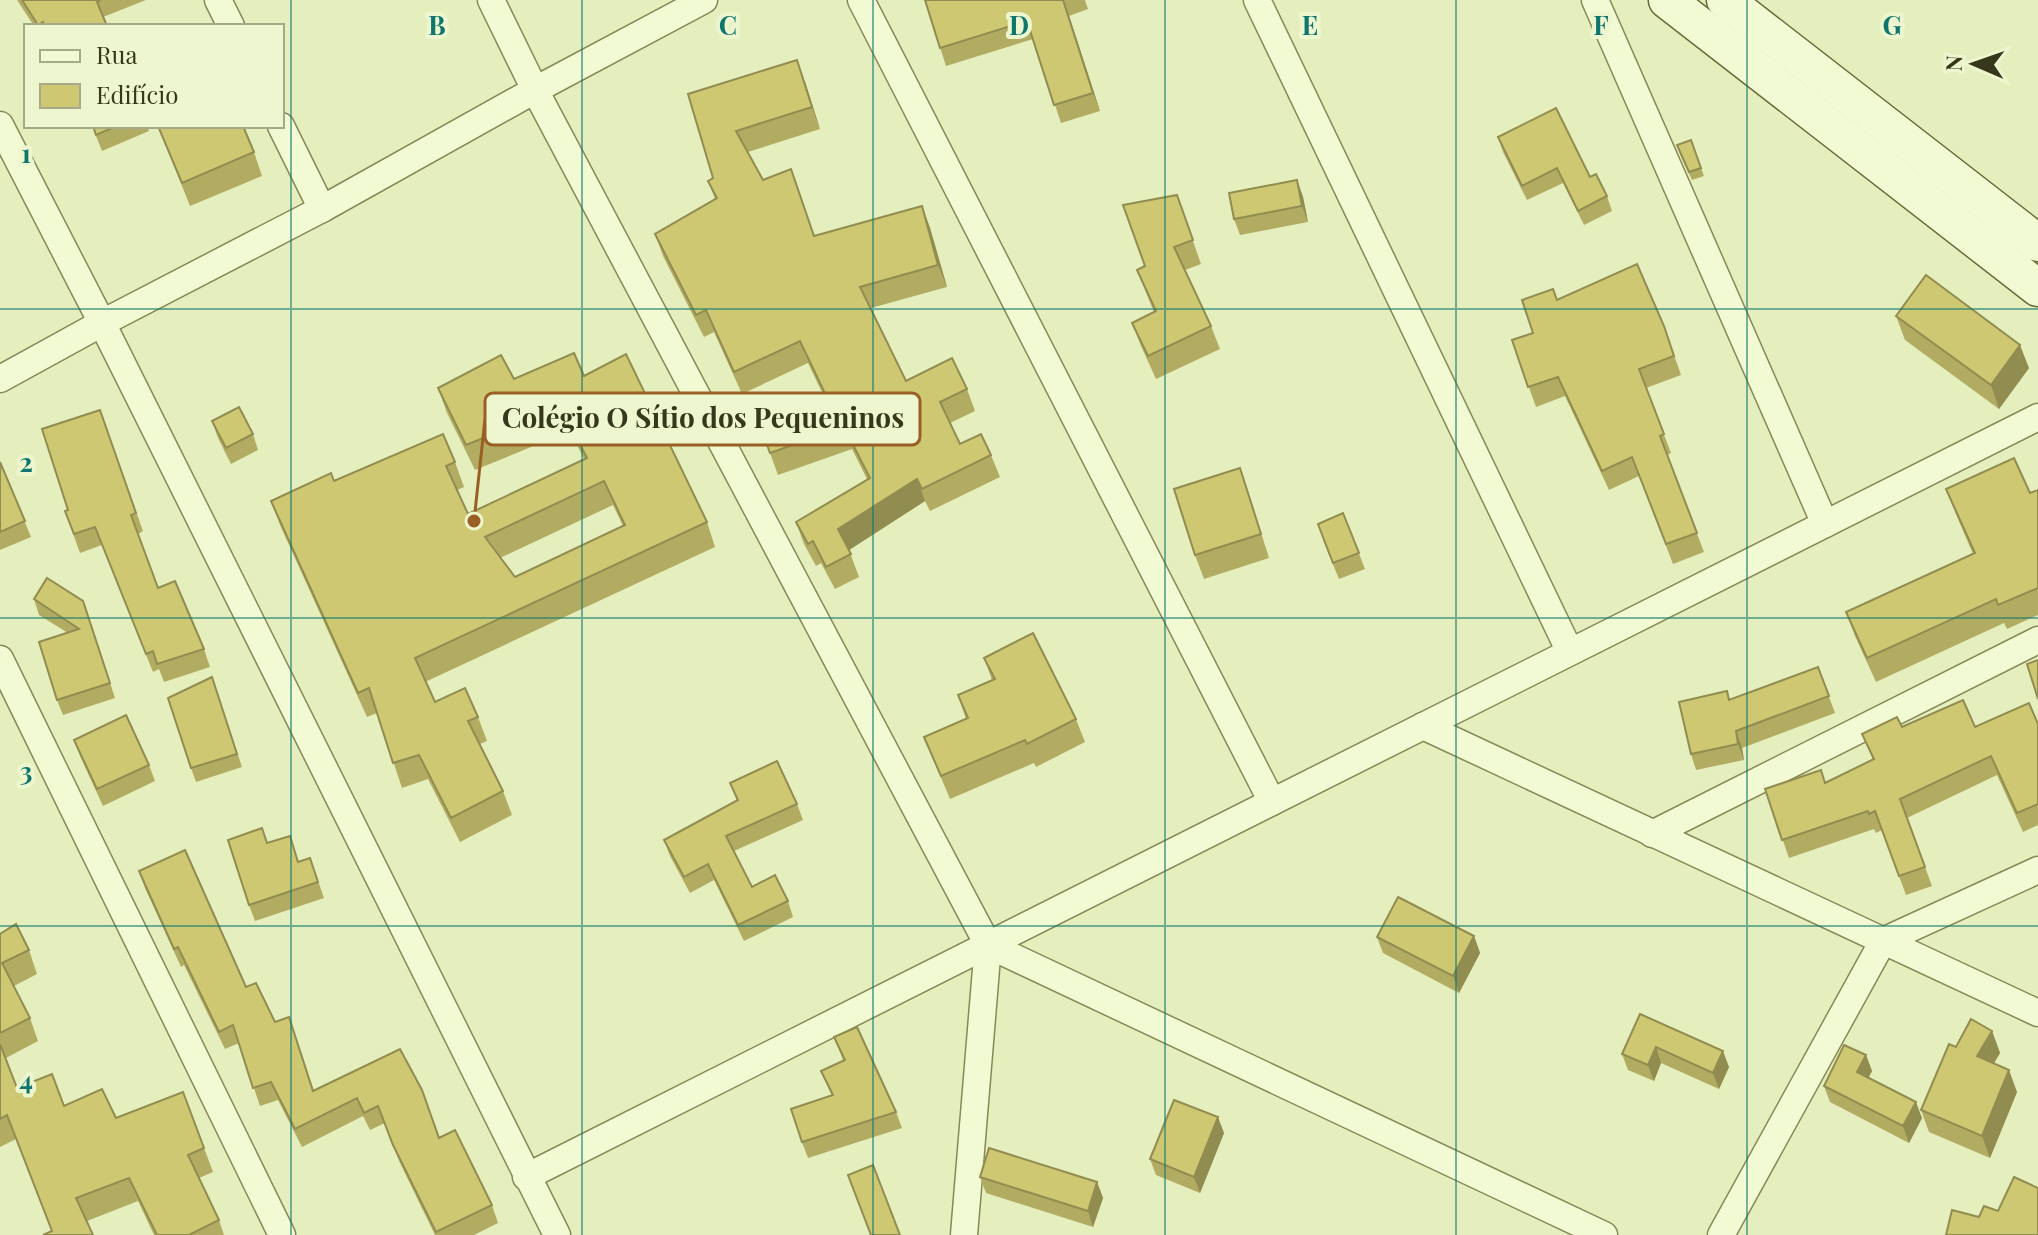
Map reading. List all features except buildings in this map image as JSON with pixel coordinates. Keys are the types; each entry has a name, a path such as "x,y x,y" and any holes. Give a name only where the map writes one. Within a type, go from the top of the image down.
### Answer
{"street":[{"path":"218,0 230,24"},
{"path":"491,0 535,90 988,945 964,1235"},
{"path":"0,379 322,209 704,0"},
{"path":"861,0 1272,802"},
{"path":"1257,0 1570,652"},
{"path":"1595,0 1825,524"},
{"path":"1667,0 2038,288"},
{"path":"1725,0 2038,243"},
{"path":"0,125 557,1235"},
{"path":"282,128 322,209"},
{"path":"526,1177 2038,417"},
{"path":"1652,834 2038,640"},
{"path":"0,659 282,1235"},
{"path":"1423,726 2038,1013"},
{"path":"1721,1235 1883,941 2038,870"},
{"path":"988,945 1604,1235"}],"place":[{"name":"Colégio O Sítio dos Pequeninos","path":"474,521"}]}
